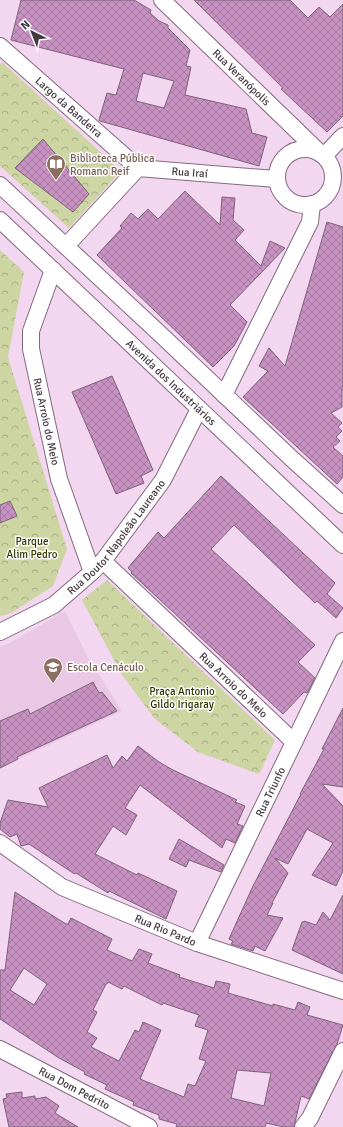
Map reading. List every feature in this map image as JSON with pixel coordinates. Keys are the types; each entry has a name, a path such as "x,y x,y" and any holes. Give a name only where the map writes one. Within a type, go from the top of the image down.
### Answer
{"street":[{"name":"Rua Veranópolis","path":"162,0 343,176"},
{"name":"Largo da Bandeira","path":"0,46 138,168"},
{"path":"325,158 343,136"},
{"path":"304,148 315,150 325,158 333,174 332,184 328,193 321,200 312,204 299,204 288,200 280,191 276,179 278,168 283,158 292,151 304,148"},
{"path":"66,246 138,168"},
{"name":"Rua Iraí","path":"138,168 276,179"},
{"path":"0,185 343,505"},
{"path":"224,395 310,222 312,204"},
{"name":"Avenida dos Industriários","path":"0,220 343,545"},
{"name":"Rua Arroio do Meio","path":"53,270 31,331 31,349 59,479 98,567 294,742"},
{"path":"140,352 158,332"},
{"name":"Rua Doutor Napoleão Laureano","path":"0,632 54,604 98,567 163,480 199,409"},
{"name":"Rua Triunfo","path":"197,943 294,742 341,651"},
{"name":"Rua Rio Pardo","path":"0,842 62,887 197,943 343,991"},
{"name":"Rua Dom Pedrito","path":"0,1049 149,1127"},
{"path":"306,1123 343,1051"}],"shaded area":[{"name":"Escola Cenáculo","path":"65,611 88,658 122,711 18,759 0,722 0,647 10,643"}],"green space":[{"path":"2,62 121,171 69,228 0,166 0,65"},
{"name":"Parque Alim Pedro","path":"0,250 24,272 8,357 67,549 53,586 11,613 0,616"},
{"name":"Praça Antonio Gildo Irigaray","path":"107,580 275,740 259,774 198,752 155,719 122,675 82,600"}],"building":[{"path":"21,0 134,0 151,10 150,13 159,21 168,25 168,28 190,50 186,66 191,67 185,95 246,109 252,133 267,137 259,166 100,121 99,120 107,93 116,95 124,69 11,40","holes":["143,73 174,81 164,108 136,101"]},
{"path":"194,0 290,0 308,18 319,7 330,17 343,4 343,116 327,132 281,89 283,88"},
{"name":"Biblioteca Pública Romano Reif","path":"43,139 89,194 73,212 15,168"},
{"path":"185,191 220,225 222,197 235,198 233,220 244,230 235,240 261,266 270,241 285,248 230,305 247,322 234,346 213,367 97,255 122,228 120,226 131,213 138,219 148,209 158,219"},
{"path":"327,222 343,227 342,407 331,413 342,423 338,427 342,431 336,437 340,441 333,447 343,456 343,477 337,484 243,397 268,371 259,366 269,348 285,366"},
{"path":"112,376 153,470 141,476 144,483 116,494 72,392"},
{"path":"221,476 335,583 327,594 343,608 336,618 317,601 315,603 234,525 211,549 315,645 298,662 315,678 307,693 304,692 283,714 131,573 132,572 128,568 158,532 164,538"},
{"path":"10,501 17,516 0,523 0,505"},
{"path":"93,682 99,693 102,692 117,711 17,757 18,759 0,768 0,721 28,709 30,714"},
{"path":"343,708 343,787 322,784 343,806 343,871 336,886 312,875 333,843 307,829 288,864 275,858 288,873 267,915 283,918 265,951 255,946 253,951 231,944 233,941 229,939 253,886 324,749 322,749"},
{"path":"138,746 159,762 173,770 237,800 235,802 245,806 237,824 243,826 235,843 226,839 222,848 140,785 125,808 137,815 126,835 113,826 95,854 137,875 138,873 177,891 166,919 109,891 108,893 76,873 73,873 29,844 21,846 17,834 10,837 0,829 0,823 8,800 48,807 39,788 107,755 113,768 122,756 127,761"},
{"path":"179,839 224,865 221,872 189,860 186,867 169,859"},
{"path":"15,892 66,924 68,924 71,918 112,939 107,950 132,961 139,949 152,954 148,963 180,975 179,977 214,988 216,981 230,984 228,993 273,1006 273,1004 295,1010 298,1002 310,1007 307,1015 343,1025 337,1044 309,1099 301,1096 294,1127 284,1127 266,1123 265,1127 176,1127 177,1124 159,1119 159,1115 133,1105 134,1102 105,1089 107,1085 84,1074 85,1072 59,1058 0,1019 0,970 5,970","holes":["24,968 47,984 34,1005 10,990","108,982 122,989 124,986 162,1005 163,1003 199,1015 195,1026 208,1030 199,1059 206,1061 195,1086 188,1084 184,1097 140,1079 161,1030 143,1022 139,1032 135,1030 119,1061 91,1047 97,1038 87,1032 97,1012 93,1010","237,1070 271,1073 264,1106 231,1098"]},
{"path":"343,895 343,974 292,950 302,922 304,921 316,925 323,912 330,920"},
{"path":"22,1092 22,1098 35,1096 35,1099 46,1097 59,1106 55,1113 78,1127 9,1127 3,1099 7,1098 6,1094"}],"place":[{"name":"Biblioteca Pública Romano Reif","path":"56,181"},
{"name":"Escola Cenáculo","path":"53,684"}]}
